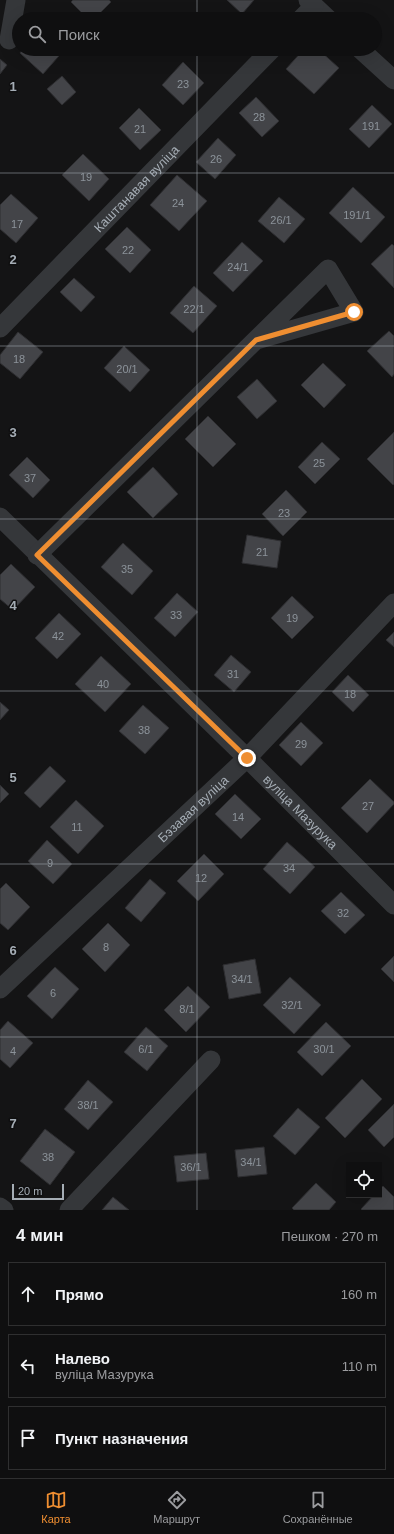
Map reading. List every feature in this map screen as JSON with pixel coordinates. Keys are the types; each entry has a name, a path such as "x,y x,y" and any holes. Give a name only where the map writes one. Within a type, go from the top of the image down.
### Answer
{"street":[{"path":"14,12 16,0"},
{"path":"305,12 311,3 321,12"},
{"path":"9,40 12,23"},
{"name":"Каштанавая вуліца","path":"0,328 265,56"},
{"path":"368,56 394,80"},
{"path":"37,555 328,269 354,312 256,340"},
{"name":"вуліца Мазурука","path":"0,517 37,555 391,897"},
{"name":"Бэзавая вуліца","path":"0,989 247,758 394,603"},
{"path":"69,1210 212,1060"},
{"path":"0,1207 4,1210"}],"building":[{"path":"73,0 109,0 111,2 101,12 81,12 71,2"},
{"path":"227,0 254,0 244,12 240,12"},
{"path":"23,56 59,56 43,74"},
{"path":"298,56 326,56 339,68 314,94 286,69"},
{"path":"0,59 7,65 0,74"},
{"path":"183,62 204,83 183,105 162,85"},
{"path":"62,76 76,92 62,105 47,89"},
{"path":"256,97 279,121 262,137 239,113"},
{"path":"372,105 392,124 369,148 349,129"},
{"path":"139,108 161,130 140,150 119,128"},
{"path":"218,138 236,155 215,179 196,162"},
{"path":"83,154 109,179 89,201 62,175"},
{"path":"177,175 207,201 179,231 150,205"},
{"path":"353,187 385,217 361,243 329,213"},
{"path":"11,194 38,218 16,243 0,229 0,205"},
{"path":"279,197 305,219 284,243 258,221"},
{"path":"127,227 151,250 130,273 105,249"},
{"path":"242,242 263,261 233,292 213,273"},
{"path":"392,244 394,246 394,288 371,264"},
{"path":"74,278 95,297 81,312 60,292"},
{"path":"194,286 217,306 193,333 170,313"},
{"path":"389,331 394,336 394,374 392,377 367,351"},
{"path":"18,332 43,352 20,379 0,363 0,355"},
{"path":"124,346 150,370 130,392 104,368"},
{"path":"323,363 346,385 324,408 301,385"},
{"path":"257,379 277,401 257,419 237,397"},
{"path":"208,416 236,444 213,467 185,439"},
{"path":"394,432 394,484 393,485 367,459"},
{"path":"322,442 340,459 315,484 298,467"},
{"path":"27,457 50,480 33,498 9,475"},
{"path":"153,467 178,494 153,518 127,492"},
{"path":"286,490 307,512 283,536 262,514"},
{"path":"247,535 281,541 277,568 242,563"},
{"path":"123,543 153,571 132,595 101,567"},
{"path":"11,564 35,587 13,610 0,599 0,575"},
{"path":"177,593 198,612 175,637 154,618"},
{"path":"292,596 314,617 292,639 271,618"},
{"path":"59,613 81,634 57,659 35,638"},
{"path":"394,632 394,647 386,640"},
{"path":"231,655 251,672 234,692 214,675"},
{"path":"101,656 131,684 105,712 75,684"},
{"path":"348,675 369,695 353,712 332,692"},
{"path":"0,702 9,710 0,720"},
{"path":"143,705 169,728 145,754 119,731"},
{"path":"301,722 323,743 301,766 279,745"},
{"path":"50,766 66,781 40,808 24,793"},
{"path":"370,779 394,802 394,804 367,833 341,808"},
{"path":"0,785 9,794 0,803"},
{"path":"235,794 261,819 241,839 215,814"},
{"path":"76,800 104,826 78,854 50,827"},
{"path":"47,840 72,864 53,884 28,861"},
{"path":"287,842 315,867 290,894 263,869"},
{"path":"204,854 224,874 198,901 177,881"},
{"path":"150,879 166,893 141,922 125,908"},
{"path":"6,883 30,907 8,930 0,923 0,889"},
{"path":"341,892 365,915 345,934 321,911"},
{"path":"108,923 130,945 105,972 82,949"},
{"path":"394,956 394,982 381,969"},
{"path":"255,959 261,993 229,999 223,965"},
{"path":"55,967 79,989 52,1019 27,996"},
{"path":"290,977 321,1005 294,1034 263,1005"},
{"path":"188,986 210,1007 186,1032 164,1010"},
{"path":"8,1021 33,1043 10,1068 0,1059 0,1030"},
{"path":"326,1022 351,1046 322,1076 297,1052"},
{"path":"146,1027 168,1046 147,1071 124,1052"},
{"path":"362,1079 382,1099 345,1138 325,1118"},
{"path":"88,1080 113,1102 88,1130 64,1109"},
{"path":"394,1104 394,1137 384,1147 368,1130"},
{"path":"298,1108 320,1127 295,1155 273,1136"},
{"path":"45,1129 75,1152 50,1185 20,1161"},
{"path":"264,1147 267,1174 238,1177 235,1150"},
{"path":"206,1153 209,1179 177,1182 174,1156"},
{"path":"316,1183 336,1202 329,1210 294,1210 292,1208"},
{"path":"383,1186 394,1197 394,1210 362,1210 361,1209 371,1198 382,1198"},
{"path":"113,1197 129,1210 102,1210"}],"route":[{"path":"247,758 37,555 256,340 354,312"}]}
